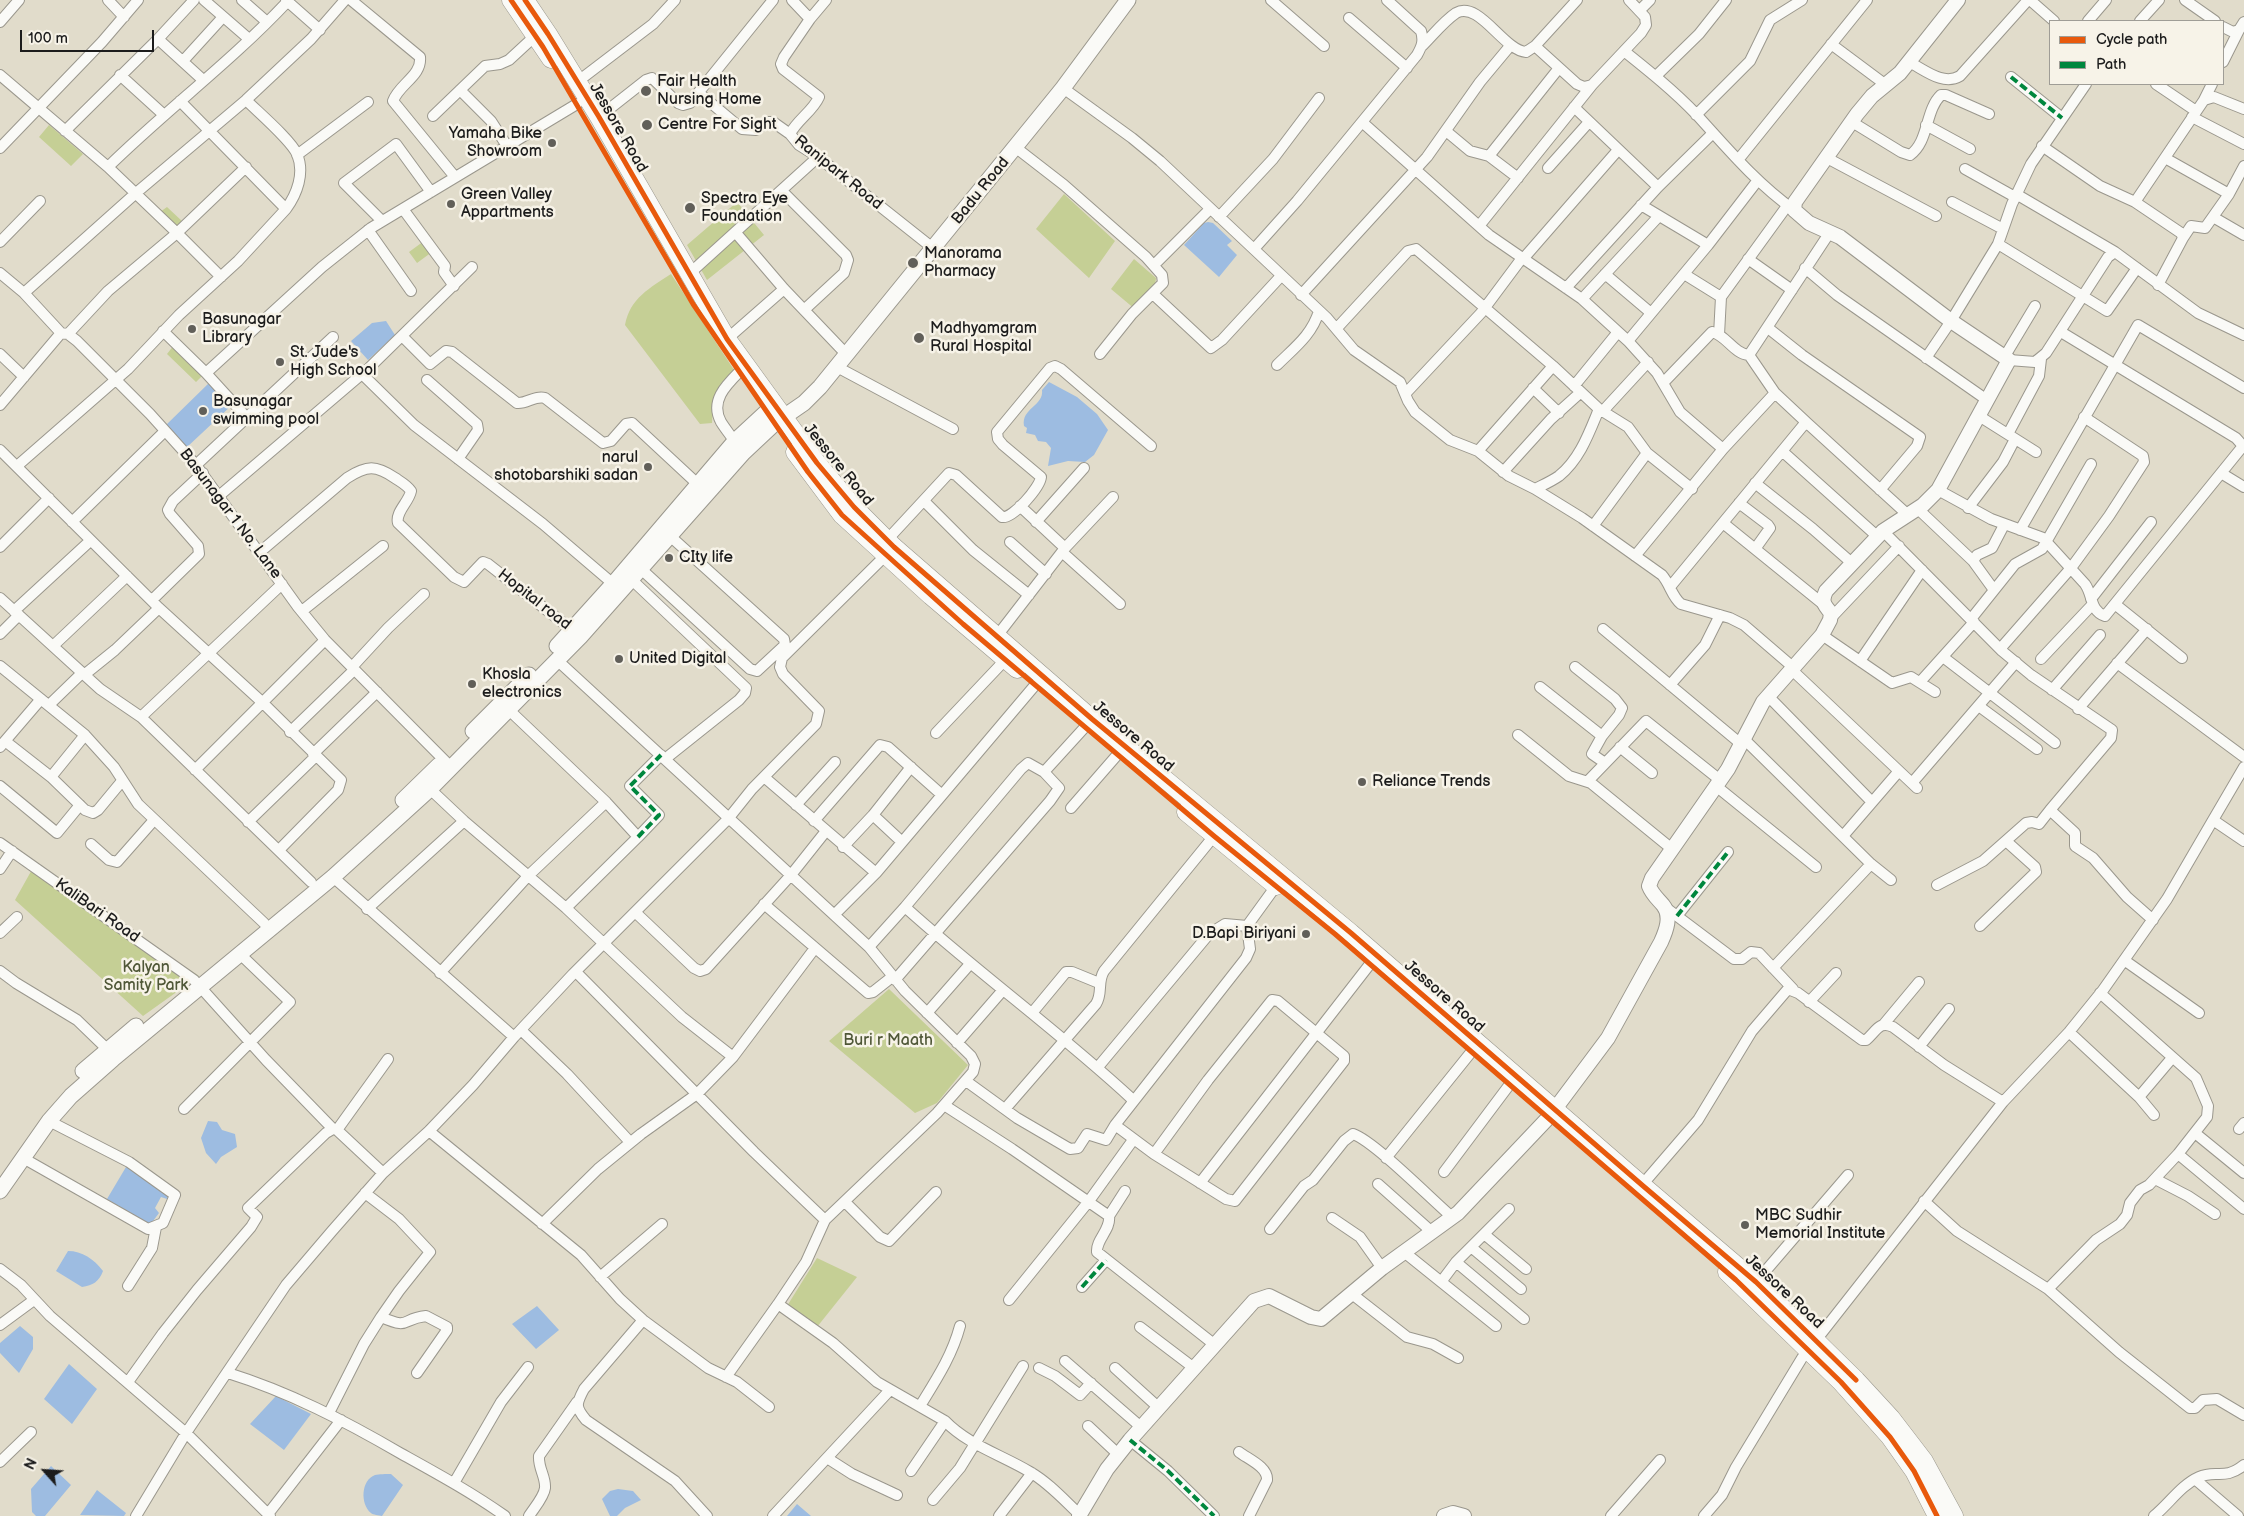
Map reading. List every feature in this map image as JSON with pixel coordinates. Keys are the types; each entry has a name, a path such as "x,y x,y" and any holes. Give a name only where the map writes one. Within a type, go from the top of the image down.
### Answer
{"highway":[{"path":"511,0 543,47 651,221 693,304 743,369"},
{"name":"Jessore Road","path":"525,0 548,34 598,117 651,221 689,274 728,339 743,369 775,414 887,548 1006,659 1214,836 1370,964 1510,1084 1552,1114 1642,1185 1756,1282 1812,1345"},
{"name":"Jessore Road","path":"887,548 997,636 1104,729 1352,933 1736,1280 1812,1345 1849,1381 1892,1418 1924,1461 1949,1513"}],"main road":[{"name":"Badu Road","path":"702,488 739,447 775,414 804,403 837,367 1063,88 1128,0"},
{"path":"0,1176 64,1092 107,1049 240,954 333,877 430,789 448,764 670,536 702,488"},
{"path":"627,581 702,488"},
{"path":"0,1191 49,1121 88,1079 509,710 557,660 576,633"}],"street":[{"path":"0,22 19,0"},
{"path":"108,0 124,17"},
{"path":"0,148 102,42 138,0"},
{"path":"65,131 158,39 194,0"},
{"path":"204,0 249,39"},
{"path":"242,0 267,22"},
{"path":"24,293 136,193 246,100 320,30 345,0"},
{"path":"351,0 420,57 421,64 418,70 395,95 393,101 455,177"},
{"path":"577,82 653,24 675,0"},
{"path":"598,117 646,80 652,78 678,103 683,105 690,103 773,0"},
{"path":"792,0 810,19 826,0"},
{"path":"1271,0 1324,46"},
{"path":"1387,0 1421,31 1423,38 1422,46"},
{"path":"1254,249 1297,201 1407,68 1422,46 1456,13 1466,0"},
{"path":"1456,13 1464,10 1472,11 1482,17 1510,46 1519,52 1526,52 1535,46 1577,0"},
{"path":"1479,226 1592,85 1646,25 1645,17 1629,0"},
{"path":"1640,10 1650,0"},
{"path":"1656,76 1699,34 1726,0"},
{"path":"1696,115 1750,61 1770,20 1802,0"},
{"path":"1738,160 1867,0"},
{"path":"1719,335 1721,297 1748,259 1795,202 1872,96 1909,62 1958,0"},
{"path":"1909,62 1949,80 1960,76 2029,0 2053,20"},
{"path":"2089,20 2106,0"},
{"path":"2185,0 2214,20"},
{"path":"108,167 249,39 287,1 320,30"},
{"path":"2141,20 2154,1"},
{"path":"183,61 224,17"},
{"path":"1349,18 1407,68"},
{"name":"Ranipark Road","path":"810,19 784,57 782,64 783,69 819,97 817,102 790,134 799,145 818,157 934,249"},
{"path":"2224,27 2233,32 2241,26"},
{"path":"2224,60 2241,26"},
{"path":"433,116 484,66 500,64 509,60 535,36"},
{"path":"158,39 203,80"},
{"path":"1831,44 1886,85"},
{"path":"1301,295 1417,170 1486,75 1510,46"},
{"path":"1535,46 1577,84 1584,87 1592,85"},
{"path":"1624,51 1656,76 1758,180 1809,223 1830,232 1951,321 2007,358 2029,362 2041,359"},
{"path":"1489,156 1559,68"},
{"path":"0,75 108,167 221,277"},
{"path":"120,75 164,115"},
{"path":"2011,77 2062,118"},
{"path":"1852,122 1901,152 1910,155 1919,146 1937,99 1942,78"},
{"path":"1926,358 1998,244 2016,196 2031,164 2085,85"},
{"path":"2157,85 2194,114 2244,144"},
{"path":"2134,202 2204,100 2208,85"},
{"path":"1063,88 1144,148 1337,328 1354,350 1400,382 1415,412 1450,440 1478,451 1503,472 1535,489 1593,526 1662,575 1676,600 1681,604 1744,625 1793,669 1914,786 2016,662"},
{"path":"460,90 491,121 507,146"},
{"path":"699,93 742,129 756,130 767,122 773,122 790,134"},
{"path":"1937,99 1941,95 1946,95 1990,114"},
{"path":"2204,100 2214,97 2244,110"},
{"path":"1219,217 1273,159 1319,98"},
{"path":"17,466 115,380 163,331 221,277 286,209 294,197 300,175 298,155 292,146 246,100"},
{"path":"180,101 286,209"},
{"path":"298,155 368,102"},
{"path":"206,373 322,267 368,230 577,104"},
{"path":"1574,107 1658,187"},
{"path":"1362,122 1497,242 1582,300 1628,341 1648,362 1680,412 1724,449"},
{"path":"1548,168 1589,122"},
{"path":"1926,125 1970,149"},
{"path":"1446,131 1470,150 1489,156 1518,178"},
{"path":"1566,288 1658,187 1712,134"},
{"path":"382,221 344,183 396,144 431,192"},
{"path":"2042,146 2100,186 2134,202 2181,233 2183,238"},
{"path":"1015,147 1064,185 1154,265 1162,275 1163,283 1132,314 1100,354"},
{"path":"1406,393 1442,357 1486,307 1523,259 1618,150"},
{"path":"689,274 818,157"},
{"path":"1827,158 1936,216"},
{"path":"2165,158 2229,194"},
{"path":"2158,285 2190,227 2204,229 2229,194 2244,166"},
{"path":"0,405 65,333 108,291 177,233 246,167"},
{"path":"1965,169 2115,252 2198,313 2244,335"},
{"path":"1628,341 1708,245 1758,180"},
{"path":"782,191 846,255 848,260 844,273 804,310"},
{"path":"0,242 40,201"},
{"path":"1952,202 2004,229"},
{"path":"1641,205 1708,245"},
{"path":"403,209 445,266 444,272 454,286"},
{"path":"1154,265 1210,210"},
{"path":"1582,300 1659,216"},
{"path":"2213,218 2244,235"},
{"path":"368,230 411,291"},
{"path":"1749,354 1830,232"},
{"path":"736,233 784,289 847,355"},
{"path":"1998,244 2107,311 2137,268"},
{"path":"1337,328 1411,249 1416,249 1486,307 1553,366 1600,411 1628,427 1647,452 1692,488"},
{"path":"1968,508 2003,462 2011,436 2039,376 2041,359 2061,332 2108,258 2115,252"},
{"path":"1748,259 1792,290"},
{"path":"220,495 362,374 472,268"},
{"path":"1805,268 1837,296 1987,400"},
{"name":"Basunagar 1 No. Lane","path":"0,273 24,293 115,380 165,431 220,495 282,584 325,640 448,764"},
{"path":"1605,274 1651,313"},
{"path":"1684,274 1721,297"},
{"path":"1153,294 1211,348 1222,340 1281,276"},
{"path":"728,339 784,289"},
{"path":"1823,604 1826,591 1880,534 1933,497 1938,490 1979,416 2035,306"},
{"path":"1277,365 1311,331 1319,311"},
{"path":"2020,530 2138,325 2244,388"},
{"path":"1768,328 1802,355 1920,437 1917,446 1880,490"},
{"path":"163,331 206,373 248,419"},
{"path":"1503,472 1578,389 1618,332"},
{"path":"1663,383 1708,335 1712,332 1719,335 1740,352 1749,354 1775,393 1880,490 1913,512 1973,561 1994,590"},
{"path":"1938,490 1968,508 2004,525 2046,541 2089,590 2092,602 2099,614 2105,616 2116,605 2244,445 2236,438 2061,332"},
{"path":"402,336 430,364 446,351 452,352 517,403 524,403 538,396 545,398 603,443 611,442 626,424 632,423 702,488"},
{"path":"196,465 248,419 333,337"},
{"path":"0,354 24,378"},
{"path":"1535,489 1558,477 1573,463 1600,411 1648,362"},
{"path":"136,1516 186,1433 286,1286 365,1193 383,1173 429,1131 473,1086 517,1033 728,819 764,777 816,724 819,711 783,674 780,667 782,658 887,548 945,476 953,473 1002,517 1011,515 1020,506 1038,485 1041,477 1003,445 998,439 998,432 1050,368 1055,366 1061,369 1151,446"},
{"path":"1478,451 1553,366"},
{"path":"837,367 954,429"},
{"path":"739,447 721,421 717,412 717,401 729,383 743,369"},
{"path":"362,374 414,425 543,524 627,581 750,669 757,671 780,652 785,645 784,639 670,536"},
{"path":"427,380 477,424 478,430 458,459"},
{"path":"1533,388 1559,412"},
{"path":"1635,556 1724,449 1775,393"},
{"path":"1979,416 2036,452"},
{"path":"2000,649 2071,568 2109,516 2144,462 2143,456 2084,417"},
{"path":"1670,587 1806,422"},
{"path":"72,522 165,431"},
{"path":"0,450 159,608 263,703 290,732 341,780 342,784 338,790 279,850"},
{"path":"1782,451 1880,534 1899,546 2000,649 2078,709 2112,730 2111,738 2039,824 2026,823 1983,861 1937,885"},
{"path":"1593,526 1647,452"},
{"path":"1920,682 1972,620 2015,564 2038,552 2091,464"},
{"name":"Hopital road","path":"260,552 347,478 363,469 377,468 402,482 411,492 397,518 401,526 454,577 464,582 479,564 483,562 488,564 576,633"},
{"path":"1036,522 1084,468"},
{"path":"152,600 199,554 198,546 168,510 173,501 203,473"},
{"path":"2221,473 2244,487"},
{"path":"1755,483 1853,564"},
{"path":"997,636 1064,550 1114,497"},
{"path":"0,547 48,498"},
{"path":"924,502 973,550 1029,596"},
{"path":"1739,504 1768,524 1770,528 1755,549"},
{"path":"1020,506 1120,604"},
{"path":"2041,659 2092,602 2151,522"},
{"path":"1723,523 1823,604 1831,614 1830,619"},
{"path":"1973,561 1977,555 1992,548 2004,525"},
{"path":"0,634 16,613 90,540"},
{"path":"1010,542 1046,574"},
{"path":"302,611 383,546"},
{"path":"1899,546 1830,619 1822,635 1768,696 1718,783 1648,886 1651,893 1665,907 1734,959 1742,959 1755,952 1793,989 1862,1040 1866,1040 1880,1025 1884,1024 1919,982"},
{"path":"1860,661 1922,570"},
{"path":"53,646 127,576"},
{"path":"566,908 659,815 630,786 663,757 738,700 745,693 746,688 627,581"},
{"path":"141,717 282,584"},
{"path":"290,732 353,668 388,628 424,594"},
{"path":"0,598 83,674 112,698 141,717 311,882"},
{"path":"2116,605 2182,658"},
{"path":"122,780 98,810 90,813 51,777 3,744 45,702 115,650 159,608"},
{"path":"1670,685 1705,645 1720,616"},
{"path":"1603,629 1742,742 1871,864 1891,880"},
{"path":"2078,709 2147,629"},
{"path":"1822,635 1892,683 1911,677 1935,692"},
{"path":"2052,690 2100,636"},
{"path":"195,770 325,640"},
{"path":"1942,656 2055,743"},
{"path":"936,733 1006,659"},
{"path":"557,660 869,947 894,978 971,1056 975,1064 973,1072 944,1105 825,1220 806,1262 726,1377"},
{"path":"2117,663 2244,758"},
{"path":"1575,667 1615,699 1622,708 1592,754 1605,763"},
{"path":"2,671 86,735 114,767 138,804 197,857 264,923"},
{"path":"834,915 876,873 1036,684"},
{"path":"1540,687 1602,736"},
{"path":"248,822 377,692"},
{"path":"1768,696 1872,802"},
{"path":"1980,707 2037,749"},
{"path":"509,710 606,802 638,837"},
{"path":"1588,781 1643,722 1648,721 1816,867"},
{"path":"1044,772 1086,727"},
{"path":"51,777 86,735"},
{"path":"1518,735 1569,776 1588,781 1672,849"},
{"path":"814,821 880,745 888,747 942,795"},
{"path":"1620,747 1652,773"},
{"path":"1070,808 1118,754"},
{"path":"796,805 835,762"},
{"path":"764,904 868,993 873,992 894,978 1059,788 1044,772 1028,763 905,908 869,947"},
{"path":"843,847 873,815 911,767"},
{"path":"1704,1516 1722,1496 1736,1467 1780,1393 1812,1345 2003,1102 2069,1032 2153,920 2244,767"},
{"path":"1843,836 1899,772"},
{"path":"764,777 843,847 876,873"},
{"path":"0,786 57,833 80,805"},
{"path":"430,789 464,821 566,908 682,1017 733,1057"},
{"path":"440,973 528,876 606,802"},
{"path":"2050,810 2075,833 2075,846 2092,858 2127,898 2153,920"},
{"path":"873,815 902,842"},
{"path":"91,844 109,860 117,862 154,820"},
{"path":"2213,820 2244,841"},
{"path":"367,909 464,821"},
{"path":"635,912 700,971 706,969 791,875 826,831"},
{"path":"1006,1110 1096,1004 1101,991 1100,984 1104,971 1214,836"},
{"path":"1980,926 2036,872 2035,867 2006,841"},
{"name":"KaliBari Road","path":"0,843 197,983 335,1130 383,1173"},
{"path":"0,869 12,852"},
{"path":"1677,916 1728,852"},
{"path":"1773,968 1871,864"},
{"path":"333,877 440,973 567,1074 630,1142"},
{"path":"966,1081 1006,1110 1070,1149 1078,1148 1087,1134 1106,1140 1133,1100 1246,958 1250,949 1247,926 1276,886"},
{"path":"778,1304 833,1343 877,1382 945,1421 954,1430 975,1443 1032,1473 1080,1515 1107,1469 1140,1427 1254,1301 1269,1296 1311,1317 1321,1319 1382,1268 1452,1217 1552,1114 1608,1038 1661,942 1667,927 1668,916 1665,907"},
{"path":"905,908 970,964 1066,1040 1133,1100"},
{"path":"0,933 17,916"},
{"path":"1098,1067 1210,934 1225,924 1247,926"},
{"path":"542,1224 598,1169 630,1142 697,1094 733,1057 815,948"},
{"path":"184,1109 290,1002 240,954"},
{"path":"2124,960 2199,1013"},
{"path":"927,1013 970,964"},
{"path":"1200,1183 1370,964"},
{"path":"0,971 16,983 77,1020 107,1049"},
{"path":"576,972 825,1220"},
{"path":"1032,1013 1066,972 1072,972 1100,984"},
{"path":"1809,1002 1836,973"},
{"path":"1642,1185 1698,1120 1752,1031 1786,991 1793,989"},
{"path":"957,1042 1003,990"},
{"path":"2048,1289 2096,1240 2120,1224 2127,1215 2130,1203 2140,1190 2155,1179 2178,1154 2207,1117 2208,1106 2196,1078 2100,993"},
{"path":"1115,1125 1132,1140 1154,1154 1231,1201 1235,1201 1344,1061 1344,1056 1278,1001 1272,1000 1208,1080 1154,1154"},
{"path":"1920,1047 1949,1009"},
{"path":"1884,1024 1893,1027 1944,1065 2003,1102"},
{"path":"2069,1032 2139,1097 2154,1115"},
{"path":"1386,1158 1472,1051"},
{"path":"128,1382 197,1290 251,1227 257,1217 248,1208 326,1133 335,1130 388,1058"},
{"path":"2139,1097 2172,1058"},
{"path":"1444,1172 1510,1084"},
{"path":"944,1105 1109,1216"},
{"path":"23,1158 148,1229 163,1223 175,1195 129,1162 49,1121"},
{"path":"429,1131 580,1255 643,1320 708,1368 737,1382 769,1407"},
{"path":"2195,1133 2244,1173"},
{"path":"1270,1229 1288,1204 1304,1186 1313,1180 1349,1136 1353,1134 1358,1135 1386,1158 1452,1217"},
{"path":"1009,1300 1089,1201 1132,1140"},
{"path":"2178,1154 2244,1209"},
{"path":"1756,1282 1848,1175"},
{"path":"2155,1179 2188,1196 2215,1214"},
{"path":"1378,1184 1432,1232"},
{"path":"1125,1191 1109,1216 1108,1227 1096,1250 1106,1260 1215,1345"},
{"path":"845,1202 880,1237 889,1240 936,1192"},
{"path":"329,1413 364,1344 381,1316 414,1270 430,1252 399,1219 365,1193"},
{"path":"1924,1201 1957,1231 2048,1289 2120,1352 2190,1408 2195,1408 2203,1400 2217,1399 2244,1415"},
{"path":"1441,1282 1456,1262 1509,1209"},
{"path":"1332,1218 1360,1237 1382,1268"},
{"path":"600,1277 662,1224"},
{"path":"128,1286 152,1248 156,1227"},
{"path":"1484,1234 1526,1269"},
{"path":"1471,1247 1521,1290"},
{"path":"1404,1252 1496,1326"},
{"path":"1082,1287 1106,1260"},
{"path":"1456,1262 1524,1319"},
{"path":"0,1269 21,1285 50,1316 186,1433 269,1515 341,1420"},
{"path":"1352,1294 1407,1337 1433,1344 1458,1358"},
{"path":"0,1325 34,1300"},
{"path":"381,1316 398,1324 426,1316 447,1327 447,1330 417,1373"},
{"path":"529,1516 544,1493 545,1486 538,1465 539,1456 584,1389 643,1320"},
{"path":"920,1406 946,1364 954,1347 960,1326"},
{"path":"1140,1327 1194,1368"},
{"path":"1065,1361 1140,1427"},
{"path":"933,1500 960,1468 1022,1366"},
{"path":"454,1483 500,1402 528,1367"},
{"path":"1039,1368 1055,1376 1080,1395 1091,1382"},
{"path":"1115,1368 1158,1407"},
{"path":"228,1373 263,1384 329,1413 454,1483 504,1516"},
{"path":"773,1516 890,1390"},
{"path":"577,1402 578,1411 586,1420 669,1476 707,1516"},
{"path":"911,1471 945,1421"},
{"path":"1088,1426 1119,1455"},
{"path":"0,1462 30,1432"},
{"path":"1130,1440 1168,1471 1214,1516"},
{"path":"1239,1452 1264,1470 1267,1475 1267,1480 1249,1516"},
{"path":"826,1458 852,1474 897,1495"},
{"path":"1611,1516 1660,1460"},
{"path":"2154,1516 2196,1480 2213,1474 2225,1476 2244,1466"},
{"path":"999,1516 1032,1473"},
{"path":"2196,1480 2238,1516"},
{"path":"1444,1516 1453,1513 1464,1516"}],"green space":[{"path":"49,125 83,154 71,166 39,137"},
{"path":"1064,194 1115,241 1089,278 1036,229"},
{"path":"737,202 764,235 707,280 687,245"},
{"path":"167,207 183,222 178,228 160,212"},
{"path":"424,241 432,252 417,263 409,252"},
{"path":"1134,259 1156,278 1155,285 1136,310 1111,289"},
{"path":"671,274 736,373 713,407 712,423 700,424 625,325 631,308 636,301 649,289"},
{"path":"174,345 202,376 196,382 167,354"},
{"name":"Kalyan Samity Park","path":"34,866 199,976 143,1016 15,900"},
{"name":"Buri r Maath","path":"889,989 968,1065 937,1103 915,1113 829,1041"},
{"path":"817,1258 857,1277 817,1327 787,1306"}],"water":[{"path":"1204,223 1213,223 1232,241 1227,245 1237,255 1219,277 1184,245"},
{"path":"386,321 395,335 368,360 351,341 372,323"},
{"name":"Basunagar swimming pool","path":"210,382 232,405 186,448 165,426"},
{"path":"1049,382 1077,397 1097,414 1108,430 1094,455 1085,462 1068,461 1048,466 1051,448 1046,442 1038,441 1035,435 1026,433 1027,428 1024,426 1024,420 1026,415 1040,400 1042,390"},
{"path":"208,1121 217,1122 222,1130 235,1134 237,1147 221,1157 216,1164 206,1153 201,1138"},
{"path":"126,1167 170,1193 167,1199 161,1197 155,1208 159,1213 150,1225 107,1199"},
{"path":"68,1251 83,1254 96,1263 103,1271 97,1280 92,1284 82,1287 56,1271"},
{"path":"537,1306 559,1330 536,1349 512,1324"},
{"path":"20,1326 33,1337 33,1349 19,1373 0,1353 0,1343"},
{"path":"69,1364 97,1389 72,1424 44,1399"},
{"path":"276,1396 311,1414 284,1450 250,1424"},
{"path":"51,1466 71,1485 45,1516 36,1516 32,1512 31,1489"},
{"path":"391,1474 403,1485 382,1516 372,1514 367,1509 364,1498 367,1482 375,1475"},
{"path":"618,1489 633,1491 641,1500 625,1508 617,1516 610,1516 602,1499 610,1491"},
{"path":"97,1490 126,1513 124,1516 80,1515"},
{"path":"797,1504 811,1516 787,1516"}],"marked path":[{"path":"2011,77 2062,118"},
{"path":"638,837 659,815 630,786 661,755"},
{"path":"1677,916 1728,852"},
{"path":"1082,1287 1106,1260"},
{"path":"1130,1440 1168,1471 1214,1516"}],"cycle path":[{"path":"511,0 543,47 693,304 808,472 842,515 963,624 1214,836 1335,934 1736,1280 1841,1382 1890,1437 1914,1471 1937,1516"},
{"path":"525,0 599,117 727,339 817,463 854,507 894,547 1092,719 1351,933 1756,1282 1856,1380"}],"place":[{"name":"Fair Health Nursing Home","path":"646,91"},
{"name":"Centre For Sight","path":"647,125"},
{"name":"Yamaha Bike Showroom","path":"552,143"},
{"name":"Green Valley Appartments","path":"451,204"},
{"name":"Spectra Eye Foundation","path":"690,208"},
{"name":"Manorama Pharmacy","path":"913,263"},
{"name":"Basunagar Library","path":"192,329"},
{"name":"Madhyamgram Rural Hospital","path":"919,338"},
{"name":"St. Jude's High School","path":"280,362"},
{"name":"Basunagar swimming pool","path":"203,411"},
{"name":"narul shotobarshiki sadan","path":"648,467"},
{"name":"CIty life","path":"669,558"},
{"name":"United Digital","path":"619,659"},
{"name":"Khosla electronics","path":"472,684"},
{"name":"Reliance Trends","path":"1362,782"},
{"name":"D.Bapi Biriyani","path":"1306,934"},
{"name":"MBC Sudhir Memorial Institute","path":"1745,1225"}]}
